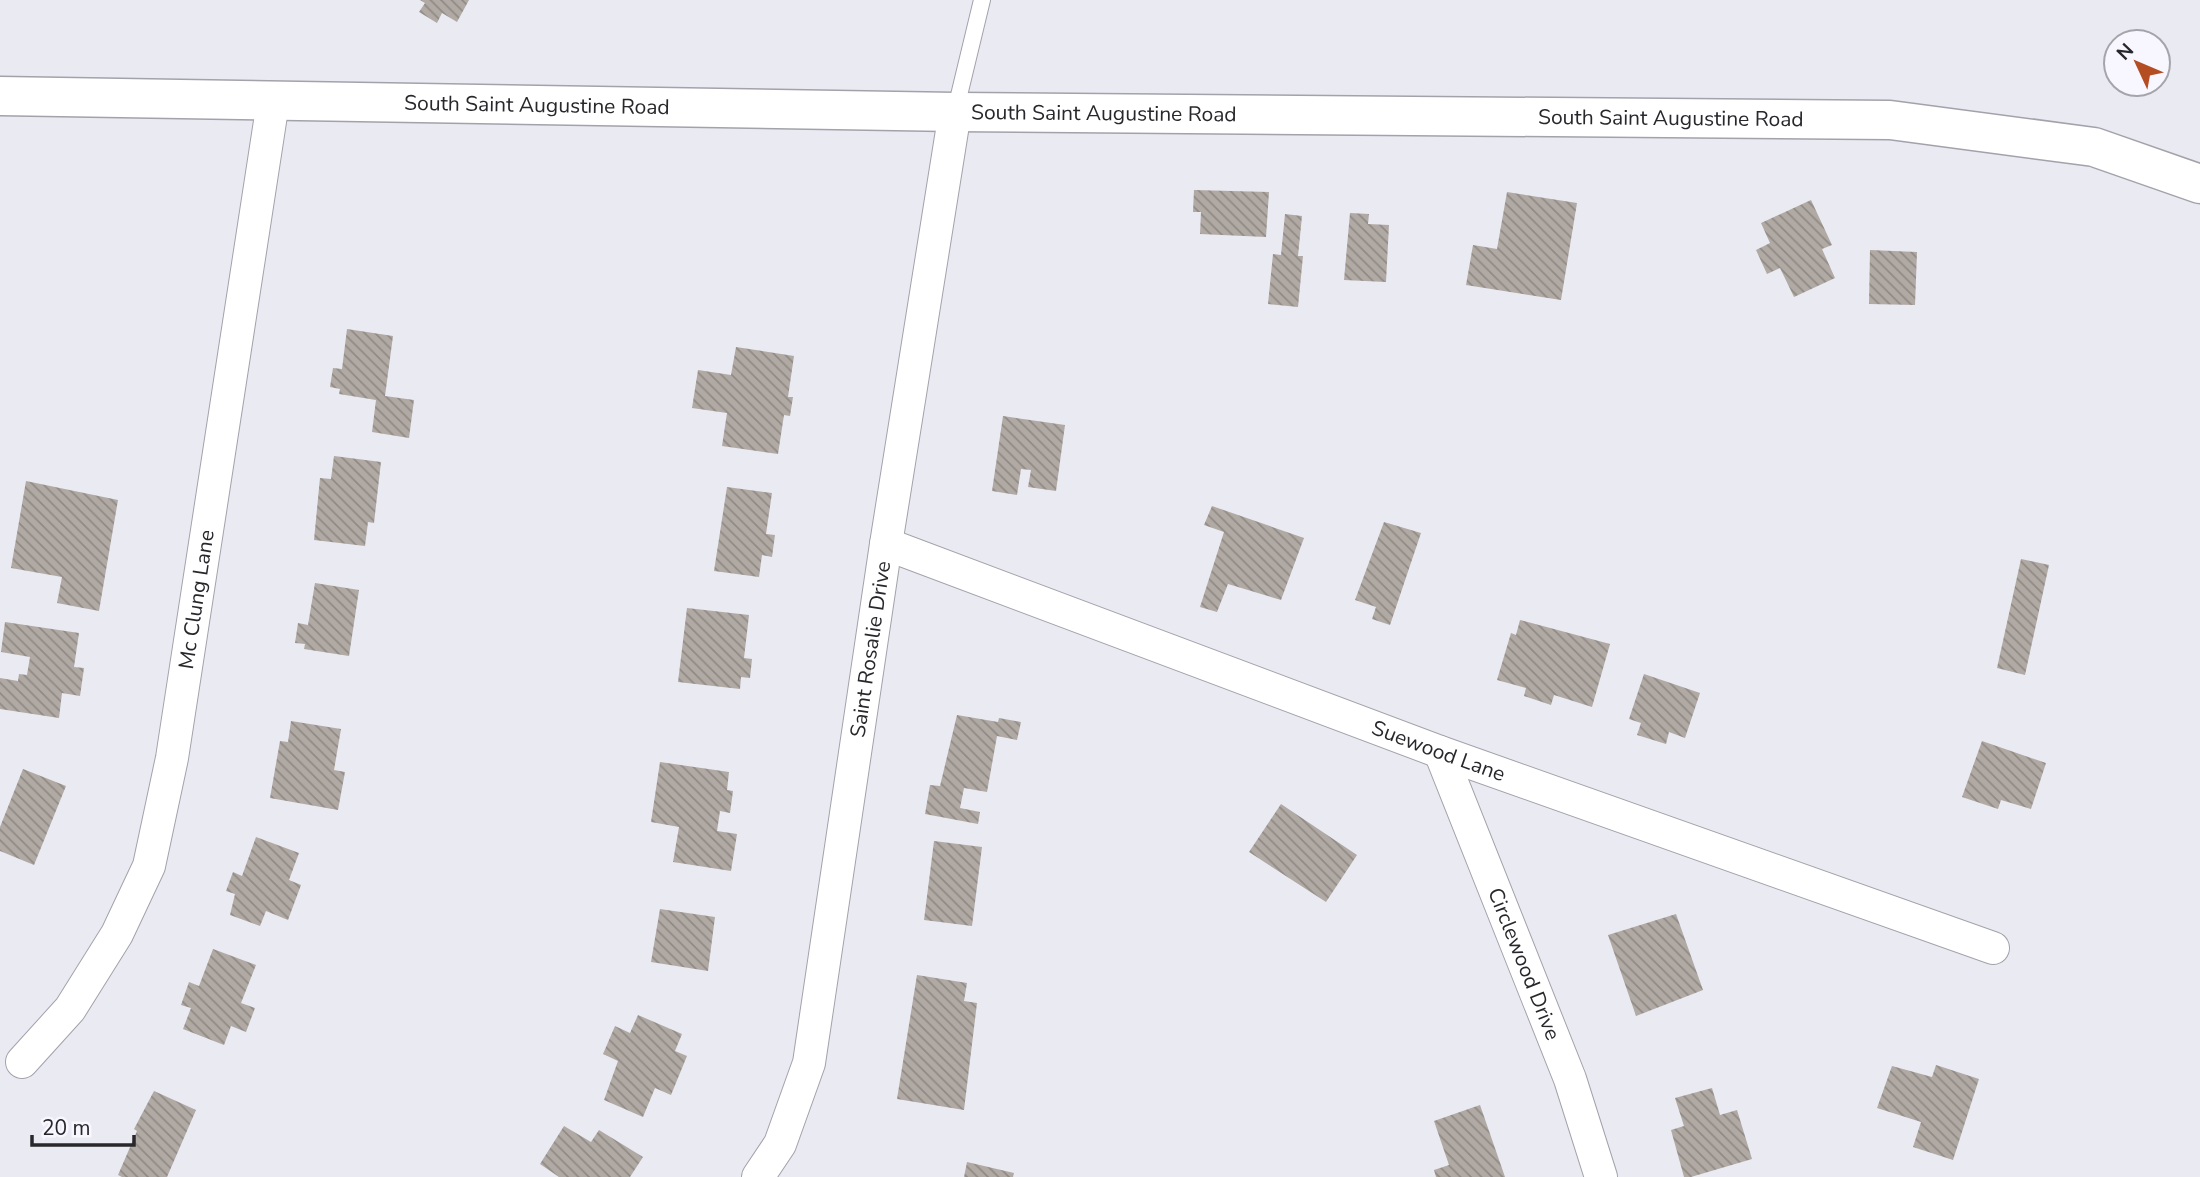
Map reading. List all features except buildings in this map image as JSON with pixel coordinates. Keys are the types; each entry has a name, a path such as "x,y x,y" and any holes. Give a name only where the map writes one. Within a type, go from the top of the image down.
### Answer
{"street":[{"name":"South Saint Augustine Road","path":"0,96 955,112 1890,120 2094,147 2200,184"},
{"name":"Mc Clung Lane","path":"22,1062 70,1009 117,934 149,866 172,758 273,102"},
{"name":"Saint Rosalie Drive","path":"758,1177 780,1144 809,1063 886,544 955,112"},
{"name":"Suewood Lane","path":"886,544 1440,752 1993,948"},
{"name":"Circlewood Drive","path":"1440,752 1570,1079 1601,1177"}],"lane":[{"path":"955,112 982,0"}]}
